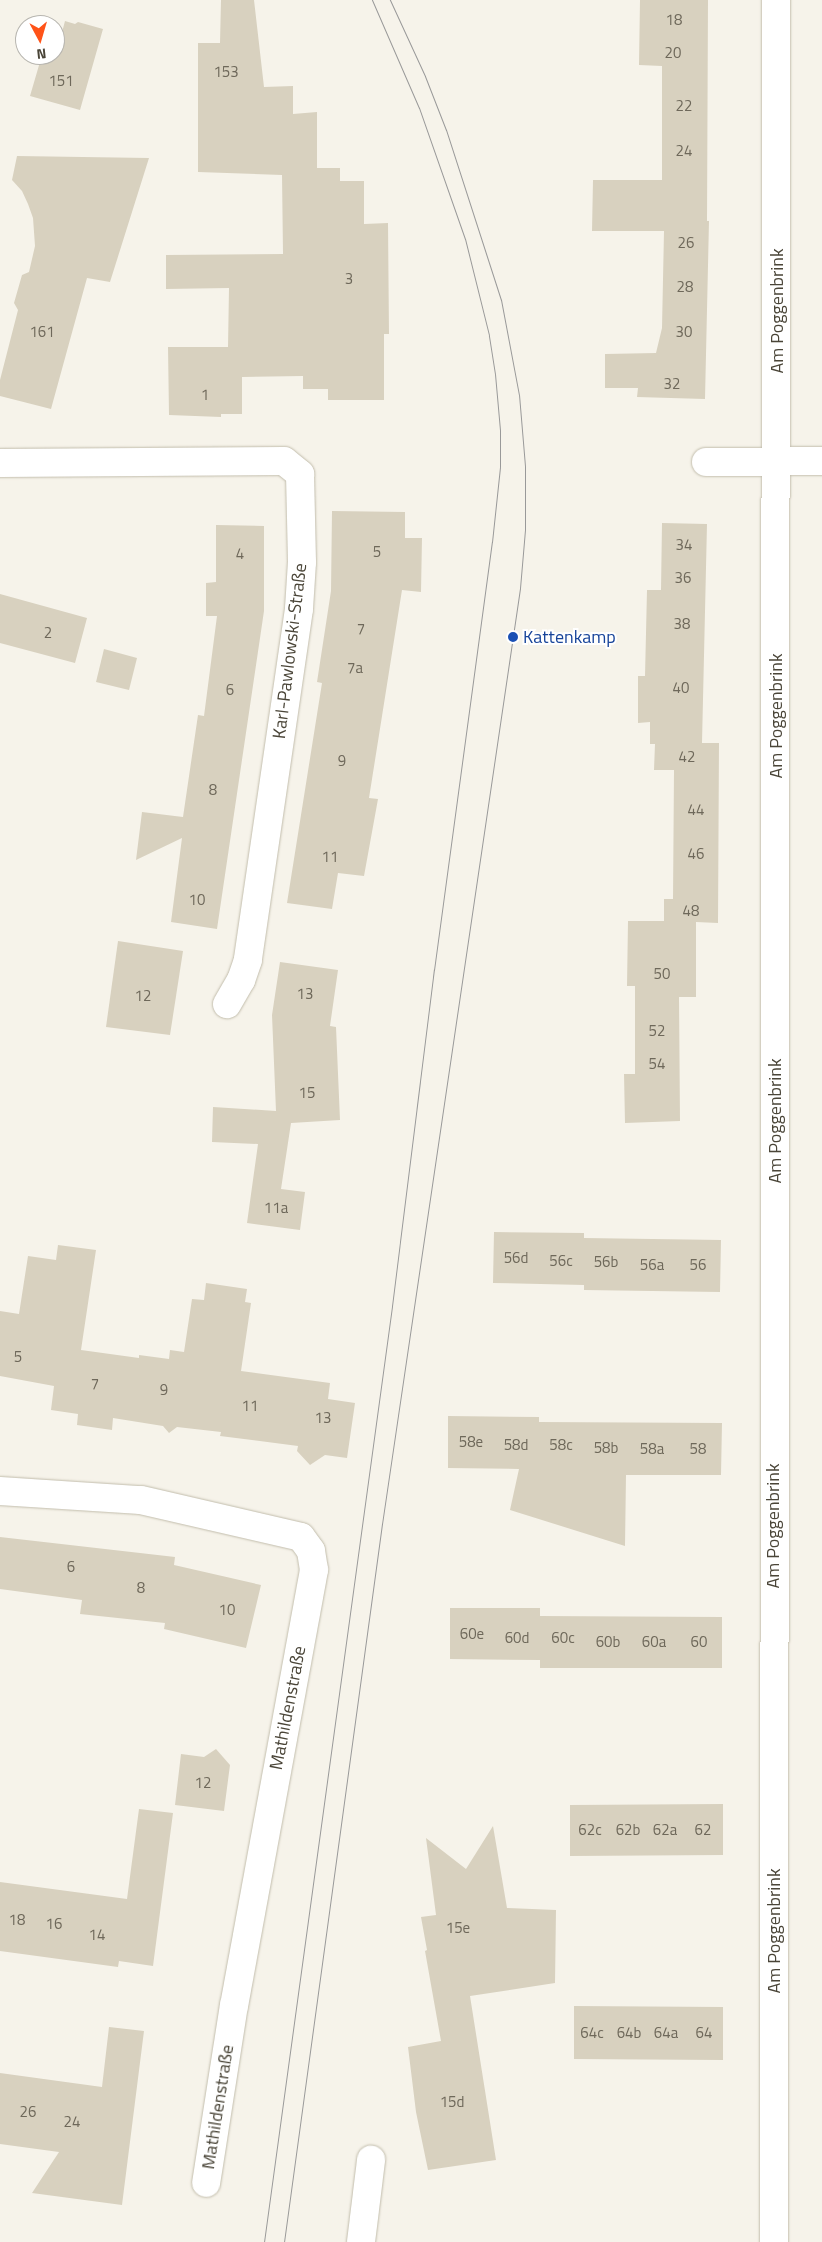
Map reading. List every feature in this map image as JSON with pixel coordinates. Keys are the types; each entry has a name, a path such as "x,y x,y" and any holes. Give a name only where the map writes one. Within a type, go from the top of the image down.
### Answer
{"street":[{"name":"Am Poggenbrink","path":"774,2242 773,1493 778,461 776,0"},
{"path":"706,462 822,461"},
{"name":"Karl-Pawlowski-Straße","path":"0,463 284,462 300,474 302,562 299,609 248,960 241,980 227,1004"},
{"name":"Mathildenstraße","path":"0,1491 141,1500 301,1537 311,1552 314,1570 236,1995 206,2183"},
{"path":"361,2242 371,2160"}],"building":[{"path":"221,0 254,0 264,87 293,86 293,114 317,112 317,168 340,168 340,181 364,181 364,224 388,223 389,334 384,334 384,400 328,400 328,389 303,389 303,376 242,377 242,414 221,414 221,417 169,415 168,347 228,347 229,288 166,289 166,255 283,254 282,175 198,172 198,43 220,43"},
{"path":"640,0 708,0 707,221 709,221 705,399 637,397 638,388 605,388 605,354 656,353 662,328 664,231 592,231 593,180 662,180 662,66 639,65"},
{"path":"65,21 75,24 78,22 103,29 80,110 30,96 39,65 65,65"},
{"path":"17,156 149,158 110,282 87,278 51,409 0,396 0,380 18,310 14,303 22,275 29,272 35,246 33,218 22,191 12,180"},
{"path":"332,511 405,512 405,538 422,538 421,592 402,590 369,798 378,799 364,876 338,873 332,909 287,903 322,683 317,682 331,591"},
{"path":"662,523 707,524 702,743 719,743 718,923 696,922 696,997 679,997 680,1121 625,1123 624,1074 635,1074 635,986 627,986 628,921 664,921 664,899 673,899 674,770 654,770 655,744 650,744 650,722 638,723 638,676 645,676 647,590 661,590"},
{"path":"216,525 264,526 264,611 217,929 171,922 182,838 136,860 142,812 183,817 198,715 204,716 217,616 206,616 206,583 216,582"},
{"path":"0,594 87,618 75,663 0,643"},
{"path":"104,649 137,658 129,690 96,682"},
{"path":"118,941 183,951 170,1035 106,1027"},
{"path":"280,962 338,970 330,1026 336,1027 340,1120 291,1123 281,1189 305,1192 300,1230 247,1223 258,1144 212,1142 213,1107 276,1111 272,1015"},
{"path":"494,1232 584,1233 584,1238 721,1240 720,1292 584,1290 584,1285 493,1283"},
{"path":"58,1245 96,1250 81,1350 139,1358 139,1355 169,1359 170,1350 184,1352 192,1299 204,1300 206,1283 247,1289 245,1302 251,1303 241,1371 330,1383 328,1399 355,1403 347,1458 325,1455 310,1465 297,1451 298,1446 220,1436 221,1432 177,1427 169,1433 163,1426 113,1418 112,1430 77,1425 78,1414 51,1410 54,1386 0,1376 0,1311 19,1314 28,1256 56,1260"},
{"path":"448,1416 539,1417 539,1422 722,1423 721,1475 626,1475 625,1546 510,1510 519,1469 448,1468"},
{"path":"0,1537 175,1557 174,1565 261,1585 246,1648 164,1629 165,1623 80,1614 82,1600 0,1589"},
{"path":"450,1608 540,1608 540,1616 722,1617 722,1668 540,1668 540,1660 450,1659"},
{"path":"216,1749 230,1765 224,1811 175,1805 181,1754 204,1757"},
{"path":"723,1804 723,1855 570,1856 570,1805"},
{"path":"139,1809 173,1813 153,1966 119,1961 118,1967 0,1951 0,1882 127,1899"},
{"path":"493,1826 507,1908 556,1910 555,1983 470,1996 496,2160 428,2170 416,2112 408,2047 441,2041 421,1917 436,1915 426,1838 466,1869"},
{"path":"574,2006 723,2007 723,2060 574,2059"},
{"path":"109,2027 144,2031 122,2205 32,2193 59,2152 0,2144 0,2073 102,2087"}],"tram line":[{"path":"264,2242 392,1306 434,970 492,542 500,467 500,430 495,374 489,335 465,239 419,108 372,0"},
{"path":"284,2242 382,1524 520,588 525,530 525,466 519,395 501,300 446,130 425,76 390,0"}],"place":[{"name":"Kattenkamp","path":"513,637"}]}
